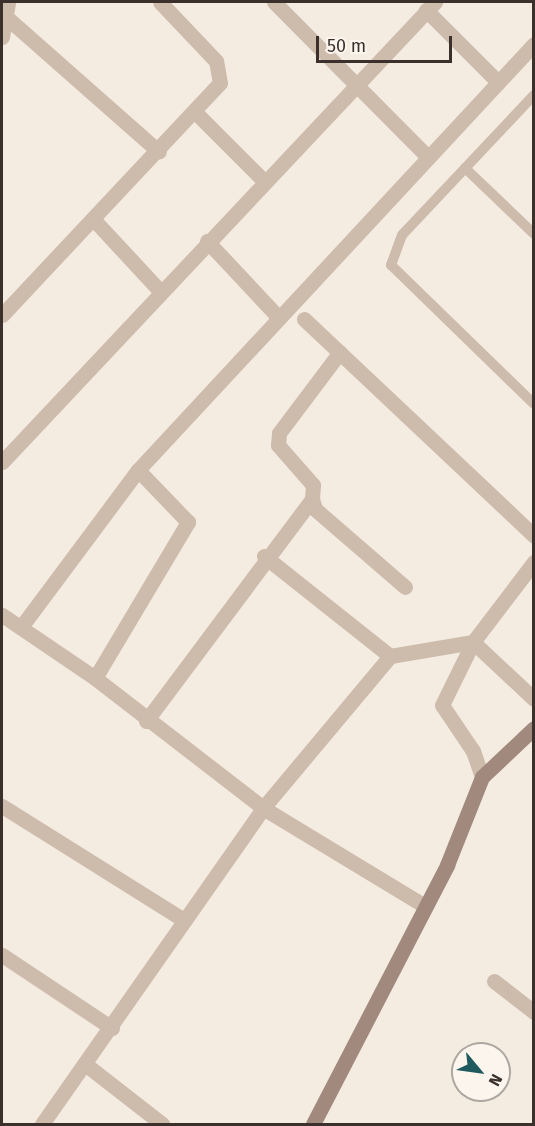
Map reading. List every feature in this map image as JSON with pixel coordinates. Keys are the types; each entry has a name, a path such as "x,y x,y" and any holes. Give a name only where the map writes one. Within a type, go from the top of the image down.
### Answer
{"street":[{"path":"274,2 428,157"},
{"path":"2,315 95,221 220,83 221,71 165,3"},
{"path":"2,462 207,241 431,6 498,82"},
{"path":"7,9 159,152"},
{"path":"2,38 7,9"},
{"path":"21,627 138,470 534,44"},
{"path":"195,112 264,181"},
{"path":"95,221 161,292"},
{"path":"207,241 279,318"},
{"path":"304,319 534,536"},
{"path":"146,721 264,556 312,500 313,485 278,445 279,433 340,352"},
{"path":"95,678 188,522 138,470"},
{"path":"312,500 405,587"},
{"path":"264,556 390,656"},
{"path":"482,777 473,751 442,705 473,642 534,562"},
{"path":"2,615 95,678 146,721 263,808 425,906"},
{"path":"42,1125 112,1028 182,919 263,808 390,656 473,642"},
{"path":"473,642 534,699"},
{"path":"319,1122 425,906 482,777 534,728"},
{"path":"2,806 182,919"},
{"path":"2,955 112,1028"},
{"path":"494,981 534,1012"},
{"path":"86,1064 162,1125"}],"lane":[{"path":"534,95 402,235 391,265 534,404"},
{"path":"465,168 534,234"}]}
